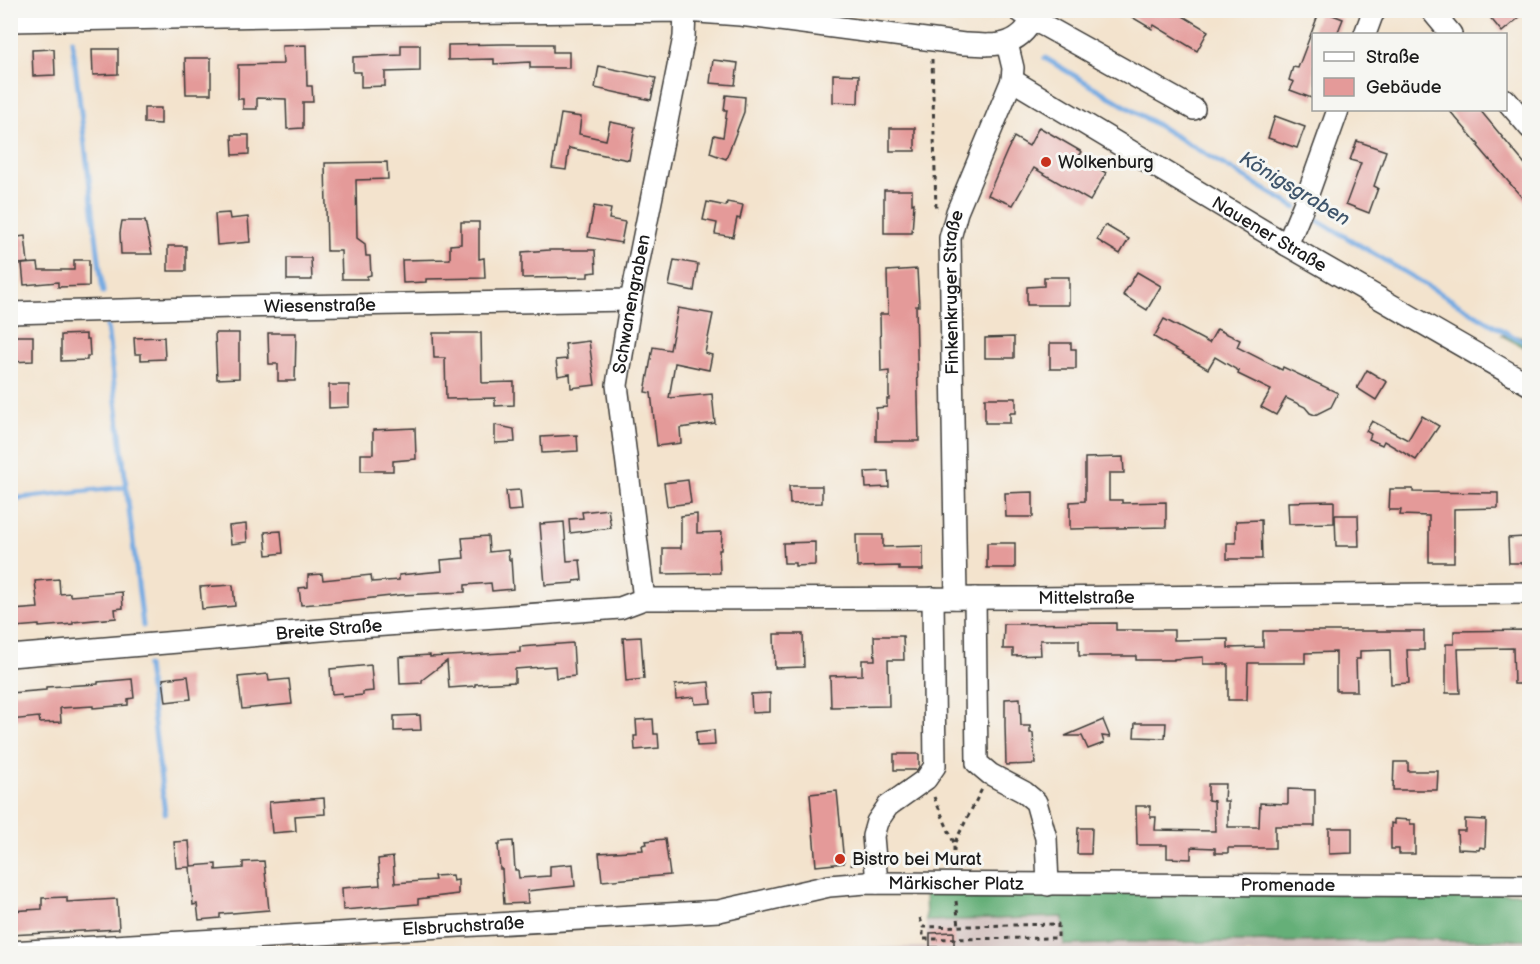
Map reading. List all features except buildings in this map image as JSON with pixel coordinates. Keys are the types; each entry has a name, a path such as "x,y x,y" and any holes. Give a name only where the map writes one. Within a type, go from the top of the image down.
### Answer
{"street":[{"path":"1365,33 1376,10"},
{"path":"1431,10 1450,33"},
{"path":"10,21 62,15 685,11 740,15 985,45 1007,43 1022,33 1029,14 1047,27 1194,109"},
{"name":"Schwanengraben","path":"644,599 617,385 631,300 684,37 685,11"},
{"name":"Finkenkruger Straße","path":"990,774 977,764 965,598 950,238 957,212 1012,80 1013,68 1007,43"},
{"name":"Nauener Straße","path":"1012,80 1287,245 1530,385"},
{"path":"1507,101 1530,128"},
{"path":"1287,245 1338,111"},
{"name":"Wiesenstraße","path":"10,313 631,300"},
{"name":"Mittelstraße","path":"644,599 1530,593"},
{"path":"926,779 935,766 933,598"},
{"name":"Breite Straße","path":"10,656 620,608 644,599"},
{"name":"Märkischer Platz","path":"926,779 888,806 877,822 873,836 877,883 1048,885 1046,838 1036,802 1024,792 990,774"},
{"name":"Elsbruchstraße","path":"10,952 719,911 829,886 877,883"},
{"name":"Promenade","path":"1048,885 1530,886"}],"path":[{"path":"931,39 936,210 957,212"},
{"path":"926,779 954,843 990,774"},
{"path":"853,884 854,841"},
{"path":"954,885 959,926"},
{"path":"920,918 923,939 1058,938 1058,924 923,927"}],"shaded area":[{"path":"1063,917 1064,945 1117,942 1530,939 1529,954 570,954 581,951 606,953 727,948 737,950 927,947 926,921"}],"green space":[{"path":"1501,335 1529,337 1529,350"},
{"path":"925,890 1529,893 1529,939 1117,942 1064,945 1063,917 926,921"}],"waterway":[{"name":"Schwanengraben","path":"965,10 974,16"},
{"path":"72,40 103,292"},
{"name":"Königsgraben","path":"1045,58 1296,208"},
{"name":"Königsgraben","path":"1304,212 1510,335 1530,344"},
{"path":"107,326 143,626"},
{"path":"10,499 126,487"},
{"path":"147,666 165,813"}],"railway":[{"path":"1414,954 1530,953"}],"place":[{"name":"Wolkenburg","path":"1046,162"},
{"name":"Bistro bei Murat","path":"840,859"}]}
